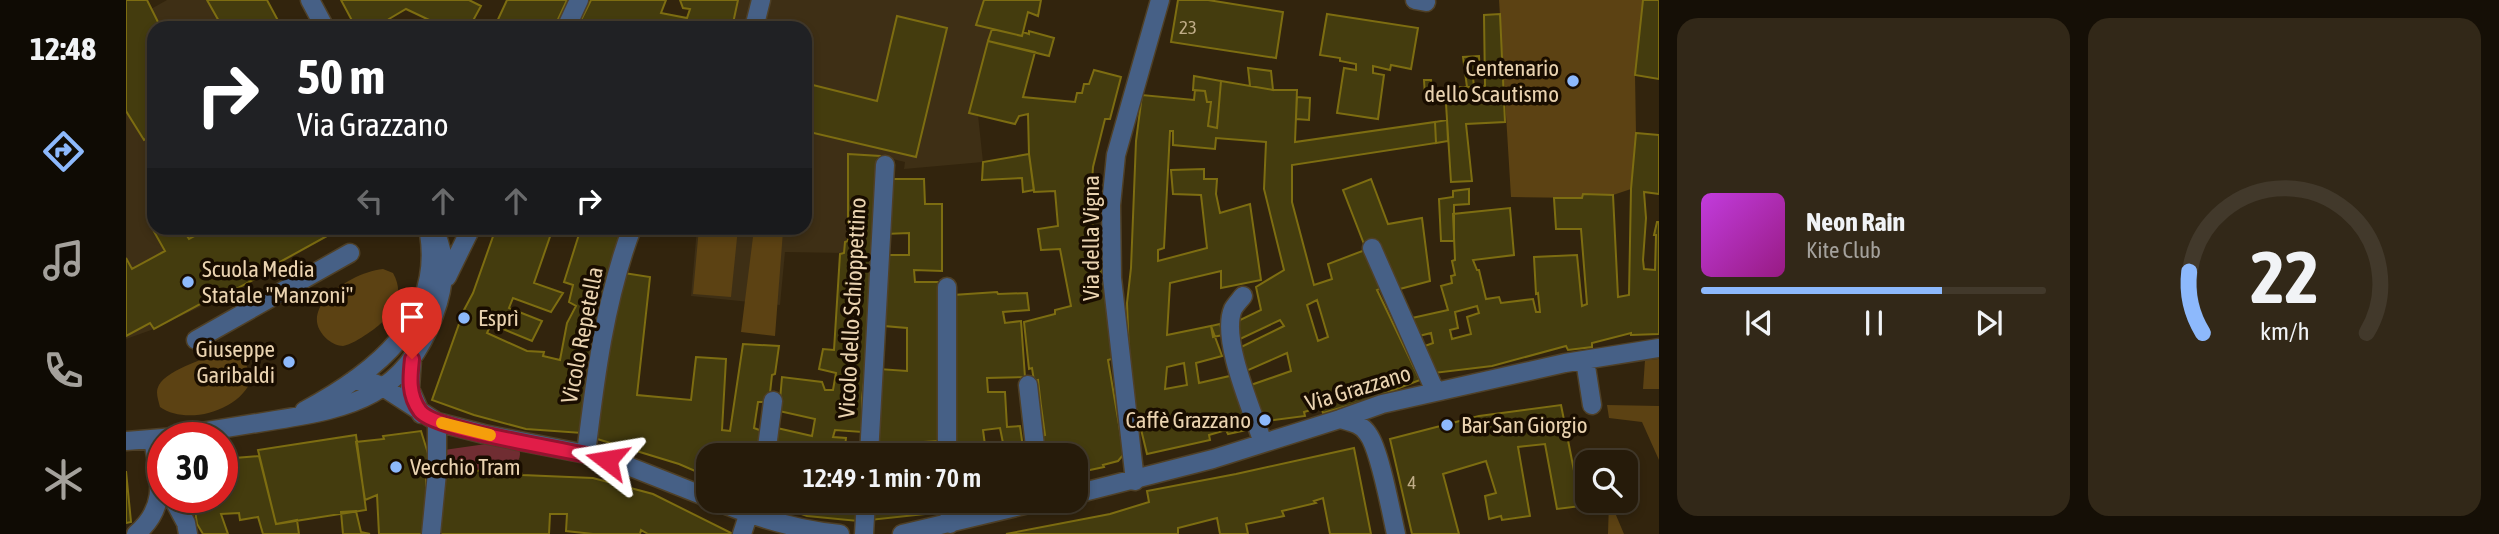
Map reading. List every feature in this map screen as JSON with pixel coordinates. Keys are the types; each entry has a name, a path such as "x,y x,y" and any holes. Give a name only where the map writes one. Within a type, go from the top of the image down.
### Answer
{"street":[{"path":"310,0 321,21"},
{"path":"569,21 579,0"},
{"path":"756,21 761,0"},
{"name":"Via della Vigna","path":"1135,481 1112,278 1111,205 1116,155 1160,0"},
{"name":"Vicolo dello Schioppettino","path":"870,443 885,165"},
{"path":"292,418 375,365 398,342 419,310 431,265 429,235"},
{"path":"436,235 444,254 442,286"},
{"path":"238,426 340,408 383,387 412,359 427,333 442,286 468,235"},
{"name":"Vicolo Repetella","path":"586,454 593,398 612,297 629,235"},
{"path":"1373,248 1435,391"},
{"path":"196,340 349,253"},
{"path":"947,288 947,443"},
{"path":"1243,296 1233,310 1230,331 1235,363 1264,443"},
{"name":"Via Grazzano","path":"1088,491 1135,481 1264,443 1382,404 1585,360 1659,348"},
{"path":"412,359 410,389 429,418 437,473 431,534"},
{"path":"1585,360 1592,405"},
{"path":"354,380 383,387 429,418 522,442 586,454 628,466 696,493"},
{"path":"1028,385 1035,443"},
{"path":"768,443 773,401"},
{"path":"1340,419 1353,422 1362,428 1373,444 1396,534"},
{"path":"126,441 147,439"},
{"path":"136,534 155,513"},
{"path":"181,513 188,534"},
{"path":"742,534 749,513"},
{"path":"765,513 803,529 840,534"},
{"path":"864,534 865,513"},
{"path":"950,513 950,524"},
{"path":"902,534 994,513"}],"shaded area":[{"path":"167,0 207,0 219,21 147,21 147,235 331,235 227,294 154,329 126,339 126,37 151,9"},
{"path":"263,0 267,0 278,21 224,21"},
{"path":"680,0 984,0 976,25 992,29 969,112 978,115 983,162 904,169 905,162 880,156 848,154 848,241 845,242 844,253 785,252 780,305 691,296 696,235 812,235 812,21 687,21 690,9 683,8"},
{"path":"1499,0 1643,0 1635,75 1636,133 1631,189 1613,195 1583,194 1582,198 1511,197"},
{"path":"698,235 737,235 731,297 693,294"},
{"path":"783,235 775,336 741,332 753,237"},
{"path":"383,269 393,273 398,292 394,308 388,316 375,328 349,344 343,346 328,340 320,330 317,320 319,309 326,298 352,279"},
{"path":"229,352 244,362 252,378 237,399 225,407 198,415 171,413 160,407 157,390 164,379 191,364"},
{"path":"1659,359 1659,389 1643,389 1645,360"},
{"path":"1607,405 1659,406 1659,460 1642,422 1609,418"},
{"path":"1609,513 1615,513 1624,534 1608,534"}],"building":[{"path":"126,0 147,0 158,21 147,21 147,138 144,140 126,111"},
{"path":"207,0 267,0 278,21 219,21"},
{"path":"341,0 469,0 481,6 473,21 431,21 406,9 389,19 390,21 352,21"},
{"path":"507,0 567,0 557,21 497,21"},
{"path":"591,0 666,0 661,13 687,18 690,9 683,8 680,0 738,0 734,21 580,21"},
{"path":"984,0 1041,0 1038,16 1028,12 1022,36 976,25"},
{"path":"1178,0 1208,0 1283,12 1276,58 1171,42"},
{"path":"1643,0 1659,0 1659,79 1635,75"},
{"path":"1327,14 1418,28 1411,69 1391,65 1390,70 1373,66 1373,73 1384,75 1378,119 1337,113 1344,68 1356,70 1356,64 1320,55"},
{"path":"1500,14 1505,122 1466,124 1472,181 1451,182 1445,88 1485,86 1484,15"},
{"path":"897,16 947,28 916,157 812,133 812,85 877,101"},
{"path":"992,29 1022,36 1023,32 1029,34 1029,31 1054,38 1049,56 988,41"},
{"path":"988,41 1035,52 1023,97 1075,102 1077,93 1082,93 1084,84 1089,84 1094,70 1121,77 1110,119 1105,119 1093,167 1091,198 1094,246 1097,245 1115,358 1108,360 1124,454 1118,461 1103,465 1104,467 1088,470 1088,443 1041,443 1041,436 1045,435 1038,380 1034,381 1032,368 1029,369 1024,322 1055,314 1055,310 1071,306 1060,249 1041,250 1038,229 1058,226 1055,191 1034,192 1028,114 1019,116 1015,124 969,113"},
{"path":"1479,56 1480,76 1473,77 1474,87 1467,87 1463,57"},
{"path":"1248,68 1271,71 1273,90 1250,86"},
{"path":"1194,76 1221,81 1217,128 1208,126 1211,102 1207,102 1205,91 1193,90"},
{"path":"1424,80 1431,80 1433,96 1425,97"},
{"path":"1221,81 1273,90 1297,90 1295,142 1435,122 1436,143 1292,165 1292,202 1314,285 1332,279 1328,264 1365,250 1380,289 1377,290 1420,380 1368,400 1323,413 1321,407 1304,412 1305,416 1259,422 1248,386 1291,371 1287,353 1244,372 1237,349 1284,326 1280,320 1238,340 1236,326 1240,320 1261,310 1256,287 1284,270 1264,189 1266,142 1216,138 1215,149 1173,145 1173,131 1170,131 1164,248 1158,250 1158,261 1207,248 1201,195 1173,194 1171,170 1204,169 1204,179 1217,179 1216,194 1220,213 1250,204 1261,280 1221,288 1221,271 1170,283 1167,335 1211,326 1222,356 1196,363 1199,383 1234,375 1251,429 1228,434 1226,430 1209,435 1210,440 1147,454 1130,384 1127,303 1136,141 1142,95 1194,100 1195,90 1205,91 1207,102 1211,102 1208,126 1217,128","holes":["1317,300 1328,337 1318,341 1307,305","1184,363 1187,385 1165,389 1167,367"]},
{"path":"1297,97 1310,98 1309,120 1296,119"},
{"path":"1447,120 1448,141 1436,143 1435,122"},
{"path":"1636,133 1659,135 1659,194 1644,192 1646,218 1643,260 1644,269 1655,270 1654,235 1659,222 1659,334 1631,333 1592,343 1592,347 1568,350 1566,346 1492,366 1434,373 1422,347 1433,343 1431,333 1419,336 1412,318 1448,310 1441,286 1452,283 1451,276 1455,275 1452,261 1455,260 1453,214 1510,208 1514,255 1473,260 1479,270 1486,299 1499,297 1501,303 1533,299 1536,312 1540,312 1534,257 1577,255 1582,306 1587,304 1581,229 1556,229 1554,198 1582,198 1583,194 1613,195 1618,297 1629,295 1631,189","holes":["1477,306 1479,313 1467,317 1471,334 1452,339 1450,330 1458,328 1455,312"]},
{"path":"848,154 880,156 872,320 862,398 862,432 835,430 833,437 846,438 845,443 774,443 777,428 812,436 815,419 779,411 782,377 822,382 825,390 833,390 836,373 819,369 823,349 834,350 840,254 844,253 845,242 848,241"},
{"path":"1029,154 1034,190 1023,192 1022,178 982,180 983,162"},
{"path":"888,179 924,179 925,204 942,204 942,271 914,270 915,282 940,282 940,441 876,443 879,369 907,371 907,328 884,326 885,255 909,255 909,233 885,234"},
{"path":"1371,179 1388,224 1422,218 1430,281 1396,290 1375,240 1364,244 1343,190"},
{"path":"1469,189 1469,204 1454,205 1454,241 1441,241 1439,199 1453,197 1453,191"},
{"name":"Scuola Media Statale \"Manzoni\"","path":"156,235 186,235 189,239 196,235 329,235 227,294 226,292 214,299 213,297 154,329 150,323 126,336 126,258 132,269 165,251"},
{"path":"494,235 551,235 534,283 563,293 551,312 513,298 509,308 542,321 532,341 491,324 487,333 527,351 544,352 543,356 560,360 567,323 576,306 569,302 573,285 564,282 579,235 620,235 597,315 603,317 582,433 526,429 432,400 464,310 473,293"},
{"path":"624,273 650,277 637,395 691,400 696,357 726,359 722,430 730,431 743,344 779,346 769,402 758,402 754,428 762,431 760,443 696,443 696,471 594,438 611,322"},
{"path":"1027,293 1029,310 1003,312 1005,323 1021,321 1025,377 987,378 988,392 1005,392 1007,427 1020,426 1022,443 1003,443 1000,428 983,430 985,443 951,443 953,295"},
{"path":"1220,324 1223,335 1213,337 1211,326"},
{"path":"1561,405 1575,476 1575,507 1557,509 1545,444 1518,447 1530,516 1502,520 1501,516 1489,519 1485,496 1496,493 1486,461 1443,474 1459,534 1412,534 1390,439 1479,416"},
{"path":"421,431 435,476 426,479 426,490 430,489 424,534 379,534 377,495 365,500 356,442"},
{"path":"356,435 366,510 276,524 258,450"},
{"path":"1354,448 1371,534 1330,534 1323,498 1314,501 1316,503 1282,511 1284,516 1246,524 1248,534 1220,534 1217,518 1178,528 1178,534 1006,534 1110,514 1149,502 1147,491"},
{"path":"259,456 276,524 297,520 299,534 263,534 258,517 240,520 239,513 221,514 228,534 203,534 197,524 195,513 238,513 238,458"},
{"path":"519,465 522,475 593,478 653,494 733,534 648,534 641,530 640,534 593,534 566,531 567,514 550,514 549,534 437,534 440,476"},
{"path":"126,471 131,522 126,523"},
{"path":"356,511 361,532 370,534 343,534 341,512"},
{"path":"799,513 858,513 858,521"},
{"path":"870,513 928,513 925,514 870,520"}],"waterway":[{"path":"451,462 507,454"}],"slow traffic":[{"path":"442,423 490,435"}],"place":[{"name":"Centenario dello Scautismo","path":"1573,81"},
{"name":"Scuola Media Statale \"Manzoni\"","path":"188,282"},
{"name":"Esprì","path":"464,318"},
{"name":"Giuseppe Garibaldi","path":"289,362"},
{"name":"Caffè Grazzano","path":"1265,420"},
{"name":"Bar San Giorgio","path":"1447,425"},
{"name":"Vecchio Tram","path":"396,467"}],"route":[{"path":"412,359 410,389 421,414 437,422 484,434 607,460"}]}
